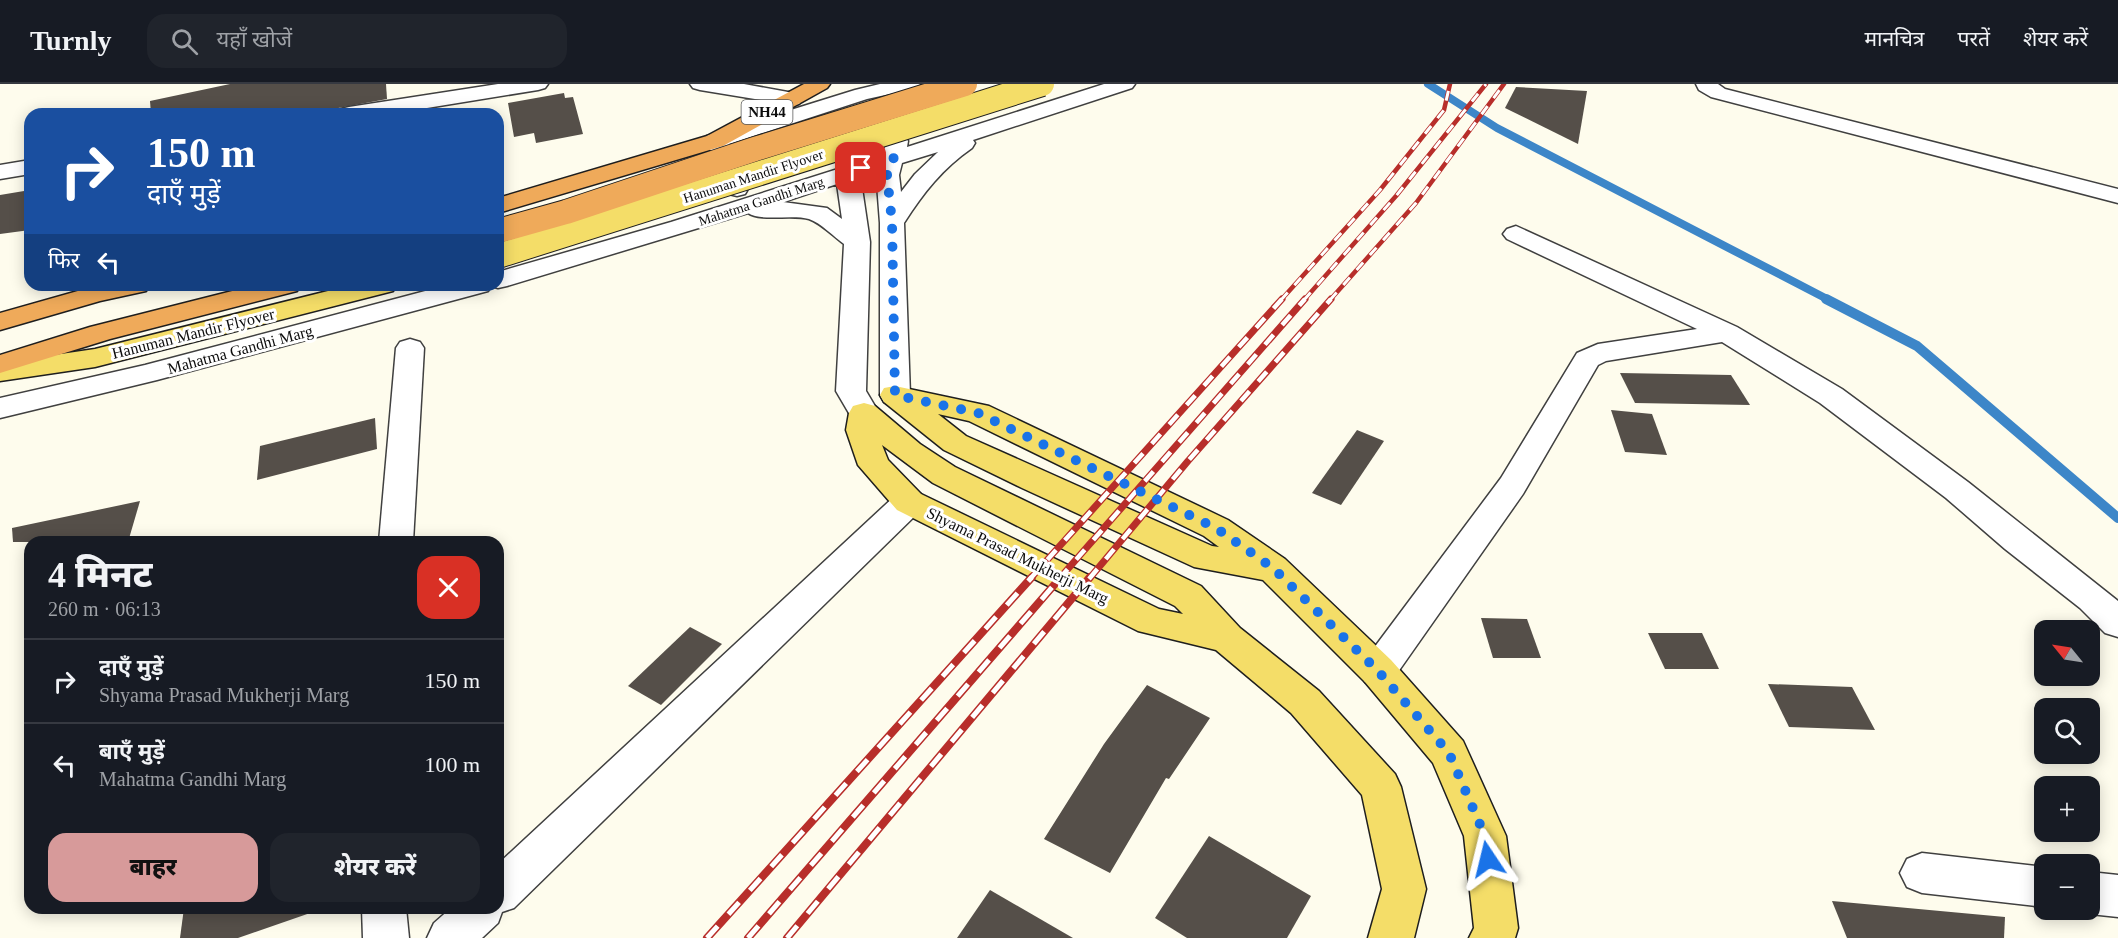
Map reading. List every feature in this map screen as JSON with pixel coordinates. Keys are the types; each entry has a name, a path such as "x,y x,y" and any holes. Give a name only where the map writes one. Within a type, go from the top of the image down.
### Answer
{"highway":[{"name":"NH44","path":"715,141 820,84"},
{"name":"Hanuman Mandir Flyover","path":"504,229 566,212 754,149 965,84"},
{"path":"504,204 715,141"},
{"path":"0,322 108,291"},
{"name":"Hanuman Mandir Flyover","path":"0,364 97,346 269,291"}],"main road":[{"name":"Hanuman Mandir Flyover","path":"504,254 1042,84"},
{"name":"Hanuman Mandir Flyover","path":"0,372 65,364 97,346 356,291"},
{"path":"864,413 895,395 955,443 1033,480 1206,558 1273,568 1378,671 1449,753 1485,836 1496,928 1492,938"},
{"name":"Shyama Prasad Mukherji Marg","path":"864,413 861,430 874,465 909,502 1151,621 1227,638"},
{"name":"Shyama Prasad Mukherji Marg","path":"864,413 909,451 944,475 1188,596 1227,638 1305,702 1381,787 1404,889 1390,938"}],"street":[{"path":"387,108 538,84"},
{"path":"857,242 818,213 784,209 730,210 737,191 736,169 715,141 867,87 910,84 907,109 887,175 892,222 895,395"},
{"name":"Mahatma Gandhi Marg","path":"504,278 730,210 1125,84"},
{"path":"1706,84 1718,93 2118,196"},
{"path":"715,85 791,99"},
{"path":"845,174 867,87"},
{"path":"892,222 940,158 982,130"},
{"path":"0,172 24,168"},
{"name":"Shyama Prasad Mukherji Marg","path":"845,174 850,188 857,242 851,391 864,413"},
{"path":"1516,234 1727,333 1831,396 2093,598 2118,623"},
{"name":"Mahatma Gandhi Marg","path":"0,408 147,374 457,291"},
{"path":"1378,671 1512,486 1587,359 1598,353 1727,333"},
{"path":"396,536 410,348"},
{"path":"504,887 909,502"},
{"path":"1922,873 2034,886"},
{"path":"2100,893 2118,896"},
{"path":"384,914 386,938"},
{"path":"450,938 476,914"}],"building":[{"path":"230,84 386,84 387,99 338,108 151,108 150,101"},
{"path":"1516,87 1587,91 1578,144 1505,108"},
{"path":"564,93 565,98 573,97 583,134 536,143 534,133 514,137 508,103"},
{"path":"24,191 24,231 0,234 0,195"},
{"path":"1620,373 1731,375 1750,405 1635,403"},
{"path":"1611,410 1652,414 1667,455 1625,452"},
{"path":"375,418 377,449 257,480 260,446"},
{"path":"1357,430 1384,441 1341,505 1312,493"},
{"path":"140,501 130,536 24,536 24,542 13,542 12,528"},
{"path":"1481,618 1527,619 1541,658 1493,658"},
{"path":"690,627 722,644 661,705 628,686"},
{"path":"1648,633 1702,633 1719,669 1665,669"},
{"path":"1768,684 1852,687 1875,730 1789,727"},
{"path":"1147,685 1210,718 1169,779 1166,778 1110,873 1044,839 1104,744"},
{"path":"1209,836 1311,896 1287,938 1187,938 1155,918"},
{"path":"990,890 1073,938 957,938"},
{"path":"1832,901 2005,917 2004,938 1847,938"},
{"path":"183,914 307,914 238,938 180,938"}],"waterway":[{"path":"1428,84 1497,128 1829,300"},
{"path":"1826,299 1917,346 2118,518"}],"railway":[{"path":"1281,300 1380,190 1444,110 1450,84"},
{"path":"1304,300 1396,196 1486,84"},
{"path":"1330,300 1416,203 1504,84"},
{"path":"1030,579 1282,299"},
{"path":"1059,579 1305,299"},
{"path":"1089,579 1188,461 1331,299"},
{"path":"707,938 1032,577"},
{"path":"748,938 1061,577"},
{"path":"787,938 1090,577"}],"route":[{"path":"861,168 894,157 887,175 892,222 895,395 978,413 1216,528 1273,568 1378,671 1449,753 1485,836 1488,859"}]}
